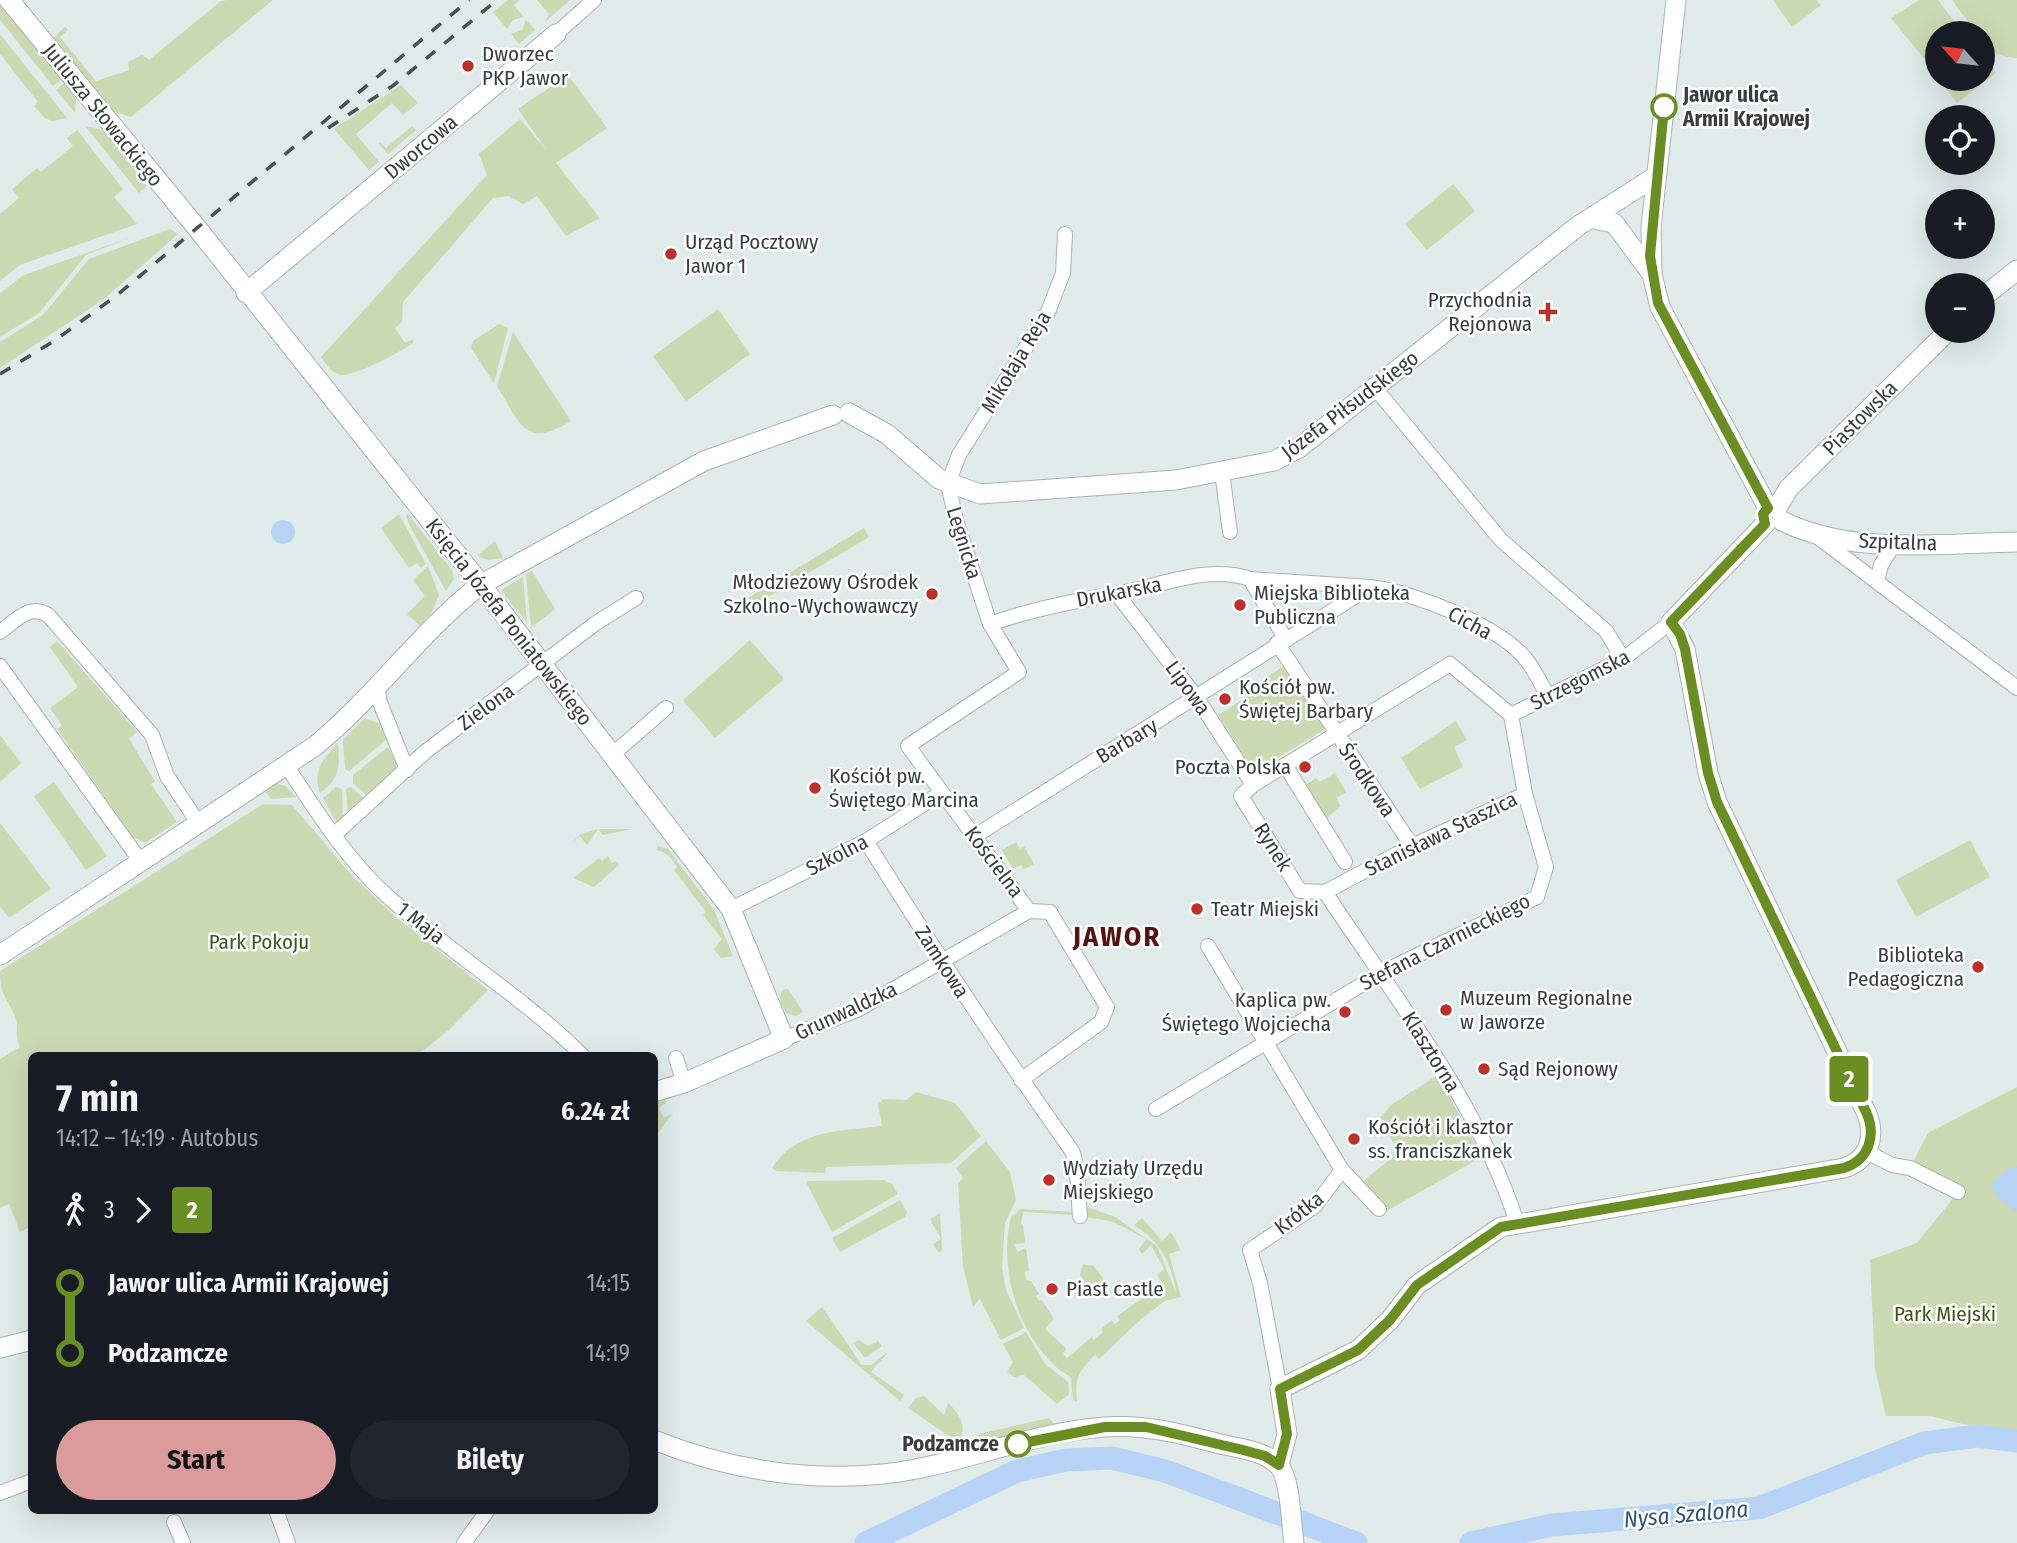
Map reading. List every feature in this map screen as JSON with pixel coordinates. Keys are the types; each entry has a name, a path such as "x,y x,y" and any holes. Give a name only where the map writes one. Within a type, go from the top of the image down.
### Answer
{"street":[{"name":"Juliusza Słowackiego","path":"9,0 197,229"},
{"name":"Dworcowa","path":"246,293 594,0"},
{"path":"1676,0 1656,176 1652,274 1660,307 1759,489 1776,511"},
{"name":"Józefa Piłsudskiego","path":"948,484 968,492 993,495 1176,480 1274,461 1299,448 1572,231 1656,176"},
{"path":"1593,219 1604,218 1614,223 1652,274"},
{"name":"Księcia Józefa Poniatowskiego","path":"197,229 613,754 730,909 783,1039"},
{"name":"Mikołaja Reja","path":"948,484 959,455 1048,312 1063,273 1065,234"},
{"path":"1995,287 2017,270"},
{"name":"Piastowska","path":"1776,511 1937,343"},
{"path":"1376,388 1501,540 1606,631 1623,659"},
{"name":"Legnicka","path":"480,585 693,467 841,414 887,434 948,484 956,520 990,624 1019,672 908,746"},
{"path":"1222,472 1230,532"},
{"name":"Szpitalna","path":"1776,511 1815,535 1894,544 2017,542"},
{"name":"Strzegomska","path":"1511,715 1547,694 1623,659 1671,622 1776,511"},
{"path":"1815,535 2017,688"},
{"path":"1877,582 1883,560 1894,544"},
{"name":"Drukarska","path":"990,624 1030,610 1201,576 1237,575 1250,579 1370,587"},
{"name":"Środkowa","path":"1250,579 1281,641 1336,734 1412,846"},
{"path":"0,955 142,863 334,730 480,585"},
{"name":"Barbary","path":"975,836 1370,587"},
{"name":"Cicha","path":"1370,587 1393,589 1429,601 1496,636 1527,660 1547,694"},
{"name":"Lipowa","path":"1117,594 1196,698 1253,785"},
{"name":"Zielona","path":"334,835 425,752 596,623 636,598"},
{"path":"0,632 29,611 43,611 49,616 152,735 167,776 199,824"},
{"path":"1671,622 1680,634 1685,649 1708,773 1717,802 1867,1114 1869,1145 1892,1166 1910,1168 1958,1192"},
{"path":"1253,785 1450,664 1511,715"},
{"path":"0,666 142,863"},
{"path":"378,685 379,700 407,770"},
{"path":"613,754 666,708"},
{"name":"Stanisława Staszica","path":"1325,892 1412,846 1525,794 1511,715"},
{"name":"Kościelna","path":"908,746 1029,911"},
{"name":"1 Maja","path":"286,765 334,835 382,891 542,1018 579,1052"},
{"path":"1285,765 1345,862"},
{"name":"Rynek","path":"1253,785 1241,796 1300,891 1325,892"},
{"name":"Szkolna","path":"730,909 866,841 941,793"},
{"name":"Stefana Czarnieckiego","path":"1156,1109 1381,973 1537,897 1546,867 1525,794"},
{"name":"Zamkowa","path":"866,841 942,964 1072,1151 1076,1161 1080,1216"},
{"name":"Klasztorna","path":"1325,892 1381,973 1486,1142 1517,1223"},
{"path":"1021,1080 1101,1022 1107,1007 1050,912 1029,911"},
{"name":"Grunwaldzka","path":"658,1091 684,1083 859,1009 942,964 1029,911"},
{"path":"1208,946 1267,1040 1342,1170 1379,1209"},
{"path":"676,1058 684,1083"},
{"path":"1294,1543 1282,1474 1287,1434 1280,1389 1358,1350 1434,1271 1497,1229 1517,1223 1844,1168 1869,1145"},
{"name":"Krótka","path":"1280,1389 1260,1283 1250,1250 1315,1206 1342,1170"},
{"path":"0,1348 28,1341"},
{"path":"658,1441 741,1468 847,1476 904,1471 1064,1433 1105,1427 1146,1427 1265,1456 1282,1474"},
{"path":"0,1493 28,1482"},
{"path":"277,1514 288,1543"},
{"path":"464,1543 485,1514"},
{"path":"174,1522 183,1543"}],"green space":[{"path":"273,0 131,117 112,111 53,38 65,27 68,30 60,37 96,81 129,70 128,62 142,55 149,60 221,1"},
{"path":"508,0 519,0 514,5 524,17 513,20 507,29 493,12"},
{"path":"537,0 570,0 544,23 549,14"},
{"path":"1773,0 1816,0 1821,5 1792,27"},
{"path":"1919,0 1938,0 1954,21 1925,21 1925,60 1891,18"},
{"path":"1952,0 2017,0 2017,58 1995,53 1995,21 1968,21"},
{"path":"0,2 62,79 53,86 0,20"},
{"path":"526,20 535,30 519,44 511,34 522,30"},
{"path":"0,34 67,118 52,121 45,118 34,106 38,102 0,54"},
{"path":"568,75 607,128 556,163 600,218 566,236 537,196 523,204 509,196 493,198 403,302 402,322 395,328 405,343 413,339 413,343 358,371 342,375 332,371 321,357 487,175 479,154 520,119 547,151 518,109"},
{"path":"65,82 76,99 75,113 56,90"},
{"path":"401,85 418,103 403,115 392,103 356,134 379,162 369,170 334,129"},
{"path":"1948,91 1973,91 1957,103"},
{"path":"85,126 103,130 147,186 139,193"},
{"path":"412,126 416,130 388,154 378,143 386,148"},
{"path":"77,130 123,189 114,197 137,224 20,265 0,281 0,214 19,198 12,189 37,168 41,172 73,146 67,138"},
{"path":"1453,184 1475,211 1427,250 1405,224"},
{"path":"170,229 178,234 104,299 0,368 0,342 43,315 89,259"},
{"path":"132,237 86,255 39,313 0,337 0,293 24,275"},
{"path":"718,309 750,354 686,401 653,356"},
{"path":"499,324 508,328 494,383 471,348 473,341"},
{"path":"513,332 571,421 543,433 533,432 518,421 497,386"},
{"path":"399,514 426,564 421,568 417,563 409,568 381,528"},
{"path":"408,514 452,570 454,579 446,591 409,524 406,516"},
{"path":"864,528 869,537 753,606 748,598"},
{"path":"495,541 503,558 488,560 477,556"},
{"path":"428,566 439,595 432,612 420,626 407,614 425,596 413,580"},
{"path":"532,571 555,609 531,628 526,575"},
{"path":"523,577 527,623 501,590"},
{"path":"750,640 784,679 715,738 683,700"},
{"path":"57,641 137,732 129,739 155,781 151,784 177,822 145,843 133,837 57,729 62,725 50,708 78,687 50,647"},
{"path":"1285,665 1325,729 1262,767 1248,762 1218,715 1266,685 1263,680"},
{"path":"365,718 380,724 387,739 349,771 345,769 343,740"},
{"path":"1456,721 1467,740 1454,747 1463,767 1420,789 1401,758"},
{"path":"0,735 21,763 0,782"},
{"path":"338,743 339,759 335,777 320,793 317,778 320,766"},
{"path":"388,747 396,763 396,773 370,798 353,783 353,775"},
{"path":"1335,773 1346,792 1337,798 1340,806 1327,818 1304,786 1316,778 1320,782"},
{"path":"54,782 107,856 86,870 34,796"},
{"path":"273,783 286,786 296,797 271,799 263,789"},
{"path":"336,787 342,789 343,820 337,823 323,798"},
{"path":"351,787 367,801 348,819 346,789"},
{"name":"Park Pokoju","path":"263,804 292,805 354,878 396,917 488,990 449,1030 421,1052 28,1052 28,1228 20,1232 9,1204 0,1208 0,1059 20,1047 16,1020 3,993 0,971"},
{"path":"0,823 51,889 9,918 0,906"},
{"path":"598,829 633,829 603,835"},
{"path":"598,829 587,845 580,836 570,844 581,834"},
{"path":"1970,840 1990,877 1916,917 1896,880"},
{"path":"1016,842 1020,849 1024,846 1034,864 1024,869 1021,865 1013,869 1002,850"},
{"path":"658,846 668,849 714,910 733,956 721,958 714,949 722,939 703,915 706,912 674,870 677,867 671,858 656,850"},
{"path":"608,856 612,863 616,861 619,865 594,887 573,878 599,858 602,861"},
{"path":"788,989 803,1012 796,1016 786,1013 780,1001 782,990"},
{"path":"1438,1075 1482,1157 1383,1213 1357,1186 1393,1157 1394,1144 1380,1118 1391,1105"},
{"name":"Park Miejski","path":"2017,1087 2017,1433 1982,1429 1931,1416 1886,1416 1875,1368 1870,1260 1917,1243 1959,1191 1911,1166 1928,1133"},
{"path":"916,1092 955,1103 981,1136 951,1163 826,1167 825,1173 776,1171 772,1168 782,1155 807,1139 836,1131 882,1126 878,1105 883,1099 906,1100"},
{"path":"664,1099 667,1102 659,1108 664,1118 673,1113 658,1133 658,1101"},
{"path":"986,1141 1010,1172 1016,1200 1005,1223 1002,1268 1006,1290 1024,1328 1001,1340 980,1299 973,1307 963,1266 958,1184 963,1178 956,1168"},
{"path":"883,1180 892,1184 898,1194 832,1232 807,1184 808,1181"},
{"path":"900,1200 907,1212 905,1217 840,1252 832,1238"},
{"path":"1087,1207 1115,1217 1157,1246 1176,1293 1163,1254 1158,1246 1151,1238 1134,1225 1142,1218 1162,1241 1171,1232 1181,1250 1169,1254 1181,1297 1165,1301 1141,1319 1099,1359 1096,1354 1090,1360 1077,1380 1077,1402 1073,1400 1071,1378 1056,1367 1041,1350 1021,1315 1014,1296 1007,1256 1011,1217 1021,1209 1076,1212 1075,1215 1023,1212 1021,1224 1025,1243 1015,1244 1017,1252 1026,1248 1029,1271 1025,1272 1026,1280 1031,1281 1039,1294 1036,1296 1039,1301 1042,1300 1054,1319 1045,1329 1066,1348 1063,1354 1067,1358 1092,1337 1094,1340 1103,1332 1101,1329 1112,1320 1115,1324 1120,1320 1117,1316 1163,1284 1157,1275 1164,1269 1151,1245 1142,1254 1139,1249 1146,1239 1114,1222 1087,1217"},
{"path":"940,1213 942,1250 939,1253 933,1244 941,1239 930,1219"},
{"path":"1083,1264 1094,1266 1103,1278 1102,1283 1091,1290 1080,1275"},
{"path":"822,1307 862,1365 871,1365 889,1351 871,1372 904,1395 900,1401 806,1321"},
{"path":"1026,1332 1045,1364 1068,1382 1069,1394 1057,1404 1024,1375 1014,1377 1007,1372 1013,1362 1003,1344"},
{"path":"859,1340 868,1346 878,1341 882,1346 865,1358 853,1343"},
{"path":"924,1396 944,1415 948,1403 956,1412 962,1426 959,1443 908,1408 916,1398"},
{"path":"1049,1418 1054,1424 982,1442 976,1439 979,1434"}],"water":[{"path":"283,520 292,523 295,532 292,541 283,544 274,541 271,532 274,523"},
{"path":"2017,1166 2017,1212 1997,1197 1991,1185 2005,1170"}],"waterway":[{"name":"Nysa Szalona","path":"1471,1543 1552,1525 1759,1508 1924,1443 1978,1436 2017,1441"},
{"name":"Nysa Szalona","path":"866,1543 1017,1471 1066,1460 1112,1458 1165,1471 1356,1543"}],"railway":[{"path":"0,374 54,341 116,296 469,0"},
{"path":"328,128 394,85 497,0"}],"bus line":[{"name":"2","path":"1018,1444 1105,1427 1146,1427 1265,1456 1279,1465 1287,1434 1280,1389 1358,1350 1390,1320 1417,1285 1497,1229 1517,1223 1850,1167 1867,1152 1871,1126 1867,1114 1717,802 1708,773 1685,649 1680,634 1671,622 1765,524 1763,514 1768,508 1658,303 1650,256 1664,107"}],"place":[{"name":"Dworzec PKP Jawor","path":"468,66"},
{"name":"Jawor ulica Armii Krajowej","path":"1664,107"},
{"name":"Urząd Pocztowy Jawor 1","path":"671,254"},
{"name":"Przychodnia Rejonowa","path":"1548,312"},
{"name":"Młodzieżowy Ośrodek Szkolno-Wychowawczy","path":"932,594"},
{"name":"Miejska Biblioteka Publiczna","path":"1240,605"},
{"name":"Kościół pw. Świętej Barbary","path":"1225,699"},
{"name":"Poczta Polska","path":"1305,767"},
{"name":"Kościół pw. Świętego Marcina","path":"815,788"},
{"name":"Teatr Miejski","path":"1197,909"},
{"name":"Biblioteka Pedagogiczna","path":"1978,967"},
{"name":"Muzeum Regionalne w Jaworze","path":"1446,1010"},
{"name":"Kaplica pw. Świętego Wojciecha","path":"1345,1012"},
{"name":"Sąd Rejonowy","path":"1484,1069"},
{"name":"Kościół i klasztor ss. franciszkanek","path":"1354,1139"},
{"name":"Wydziały Urzędu Miejskiego","path":"1049,1180"},
{"name":"Piast castle","path":"1052,1289"},
{"name":"Podzamcze","path":"1018,1444"}],"district":[{"name":"JAWOR","path":"1117,936"}]}
